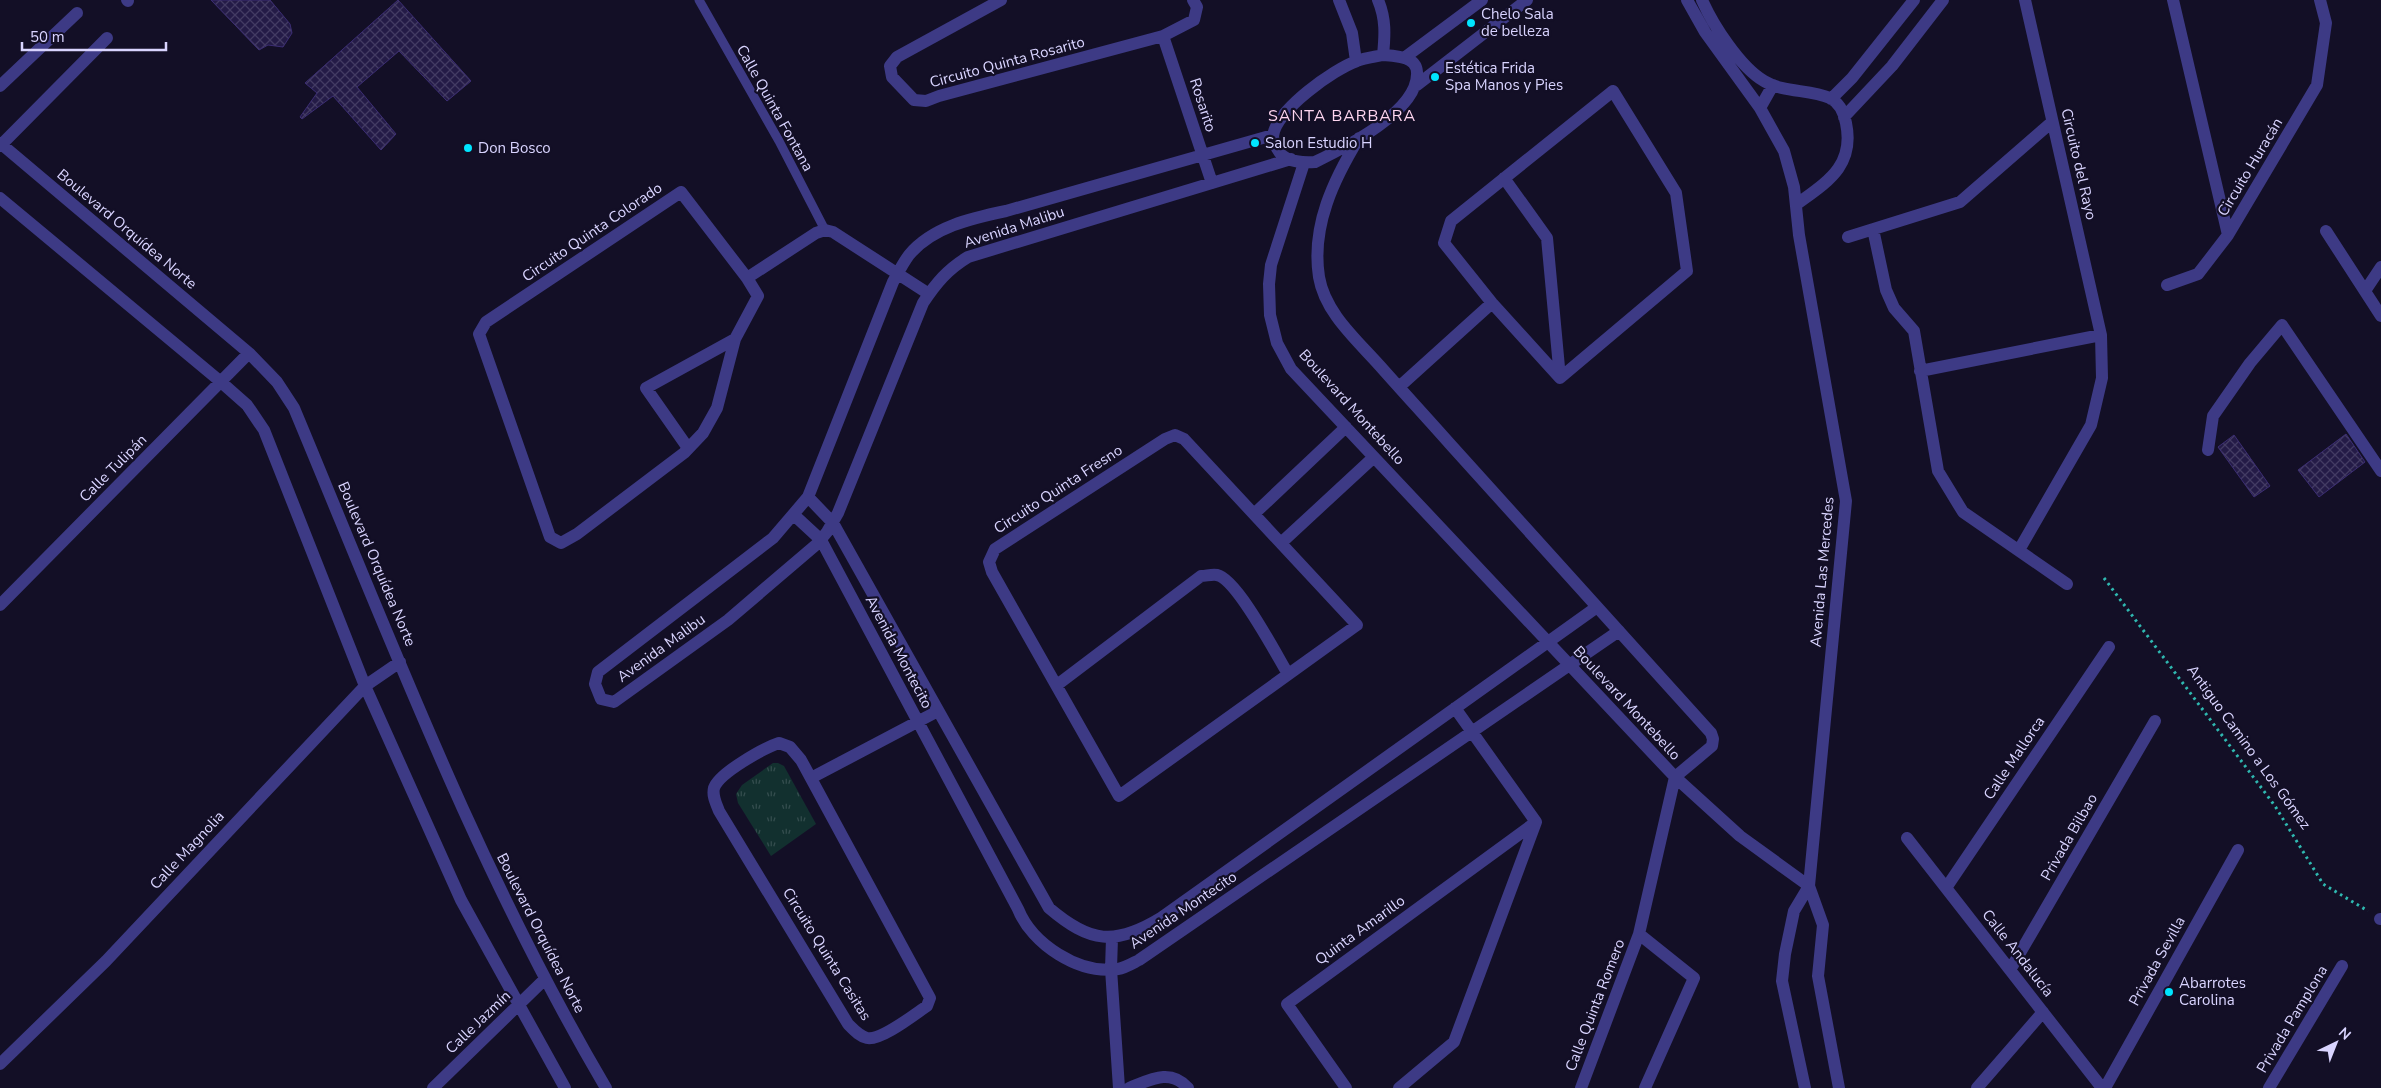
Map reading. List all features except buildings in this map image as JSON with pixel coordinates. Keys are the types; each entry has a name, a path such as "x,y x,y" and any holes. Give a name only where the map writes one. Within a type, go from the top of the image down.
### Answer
{"street":[{"name":"Circuito Quinta Rosarito","path":"1001,0 897,57 890,66 892,77 914,100 926,102 939,96 1163,36 1194,20 1197,7 1193,0"},
{"path":"1339,0 1352,33 1356,61"},
{"path":"1378,0 1383,10 1385,30 1383,55"},
{"path":"1404,58 1482,0"},
{"path":"1416,85 1417,69 1411,61 1404,58 1383,55 1356,61 1306,93 1280,121 1273,134 1274,145 1283,157 1304,163 1316,162 1359,138 1381,124 1402,105 1416,85 1527,0"},
{"name":"Avenida Las Mercedes","path":"1688,0 1705,32 1760,108 1784,151 1797,204 1799,235 1846,501 1809,886 1823,925 1818,976 1839,1088"},
{"path":"1702,0 1713,20 1750,71 1774,86 1831,99 1837,104 1844,117 1848,134 1847,151 1840,166 1831,180 1797,204"},
{"path":"1831,99 1852,78 1914,0"},
{"path":"1844,117 1892,66 1943,0"},
{"name":"Circuito del Rayo","path":"2019,550 2091,425 2102,378 2101,335 2025,0"},
{"name":"Circuito Huracán","path":"2173,0 2228,235"},
{"name":"Circuito Huracán","path":"2228,235 2317,85 2326,23 2320,0"},
{"path":"0,86 77,13"},
{"name":"Rosarito","path":"1163,36 1212,183"},
{"path":"0,144 107,38"},
{"path":"1760,108 1774,86"},
{"path":"1612,91 1676,193 1687,270 1560,378 1492,303 1444,243 1451,221 1612,91"},
{"path":"1848,237 1960,202 2052,122"},
{"name":"Avenida Malibu","path":"1273,134 1006,211 964,220 930,238 909,255 893,282 808,497 773,538 598,672 595,684 601,699 614,702 720,626 821,540 833,523 854,475 923,303 951,268 968,258 1292,159"},
{"name":"Boulevard Montebello","path":"1304,163 1271,265 1270,315 1277,343 1291,369 1675,777 1712,746 1713,739 1711,733 1399,387 1338,318 1327,302 1319,277 1318,249 1323,213 1338,172 1359,138"},
{"name":"Boulevard Orquídea Norte","path":"0,144 249,353 277,382 294,408 472,832 544,979 606,1088"},
{"path":"1504,178 1547,238 1560,378"},
{"name":"Circuito Quinta Colorado","path":"681,192 748,278 758,296 735,339 717,408 703,433 688,448 577,534 561,543 550,537 478,334 486,322 681,192"},
{"path":"0,198 248,405 264,430 365,686 462,900 565,1088"},
{"path":"1872,229 1886,290 1894,308 1914,331 1938,472 1963,512 2067,584"},
{"path":"748,278 825,230 833,232 929,294"},
{"path":"2326,232 2381,316"},
{"path":"2167,285 2198,274 2228,235"},
{"path":"2365,291 2381,268"},
{"path":"1399,387 1492,303"},
{"path":"2208,450 2213,416 2250,363 2282,325 2381,471"},
{"path":"1920,371 2101,335"},
{"path":"688,448 646,388 735,339"},
{"name":"Calle Tulipán","path":"0,604 249,353"},
{"path":"1254,514 1346,427"},
{"name":"Circuito Quinta Fresno","path":"1175,435 1184,439 1281,543 1357,625 1119,796 992,572 989,562 995,550 1165,439 1175,435"},
{"path":"1281,543 1374,457"},
{"name":"Avenida Montecito","path":"808,497 833,523 1049,908 1068,924 1090,934 1112,938 1140,931 1161,918 1597,607"},
{"name":"Avenida Montecito","path":"794,515 821,540 1018,908 1024,923 1068,960 1091,969 1119,969 1140,960 1619,631"},
{"path":"1057,685 1201,576 1216,574 1227,580 1239,592 1288,674"},
{"name":"Calle Mallorca","path":"1946,888 2109,647"},
{"name":"Calle Magnolia","path":"0,1064 106,960 365,686 400,662"},
{"path":"1400,1088 1454,1042 1536,822 1456,708"},
{"path":"811,778 938,711"},
{"name":"Privada Bilbao","path":"2010,970 2155,721"},
{"name":"Circuito Quinta Casitas","path":"779,743 790,747 811,778 930,998 927,1006 882,1035 869,1038 856,1033 848,1024 719,811 714,798 715,786 725,775 766,748 779,743"},
{"path":"1675,777 1740,836 1809,886"},
{"name":"Calle Quinta Romero","path":"1581,1088 1639,934 1675,777"},
{"name":"Quinta Amarillo","path":"1346,1088 1287,1004 1536,822"},
{"name":"Calle Andalucía","path":"1907,838 2103,1088"},
{"name":"Privada Sevilla","path":"2103,1088 2238,850"},
{"name":"Avenida Las Mercedes","path":"1805,1088 1782,981 1794,910 1809,886"},
{"name":"Calle Quinta Romero","path":"1639,934 1694,978 1644,1088"},
{"path":"1112,938 1111,969 1119,1088"},
{"name":"Privada Pamplona","path":"2269,1088 2342,966"},
{"name":"Calle Jazmín","path":"433,1088 544,979"},
{"path":"1977,1088 2043,1012"},
{"path":"1128,1088 1164,1075 1178,1079 1188,1088"}],"lane":[{"name":"Calle Quinta Fontana","path":"699,0 779,141 825,230"}],"path":[{"name":"Antiguo Camino a Los Gómez","path":"2104,578 2275,806 2323,884 2381,919"}],"green space":[{"path":"773,763 784,766 816,824 771,856 738,803 736,794 742,785"}],"place":[{"name":"Chelo Sala de belleza","path":"1471,23"},
{"name":"Estética Frida Spa Manos y Pies","path":"1435,77"},
{"name":"Salon Estudio H","path":"1255,143"},
{"name":"Don Bosco","path":"468,148"},
{"name":"Abarrotes Carolina","path":"2169,992"}],"district":[{"name":"SANTA BARBARA","path":"1342,116"}]}
